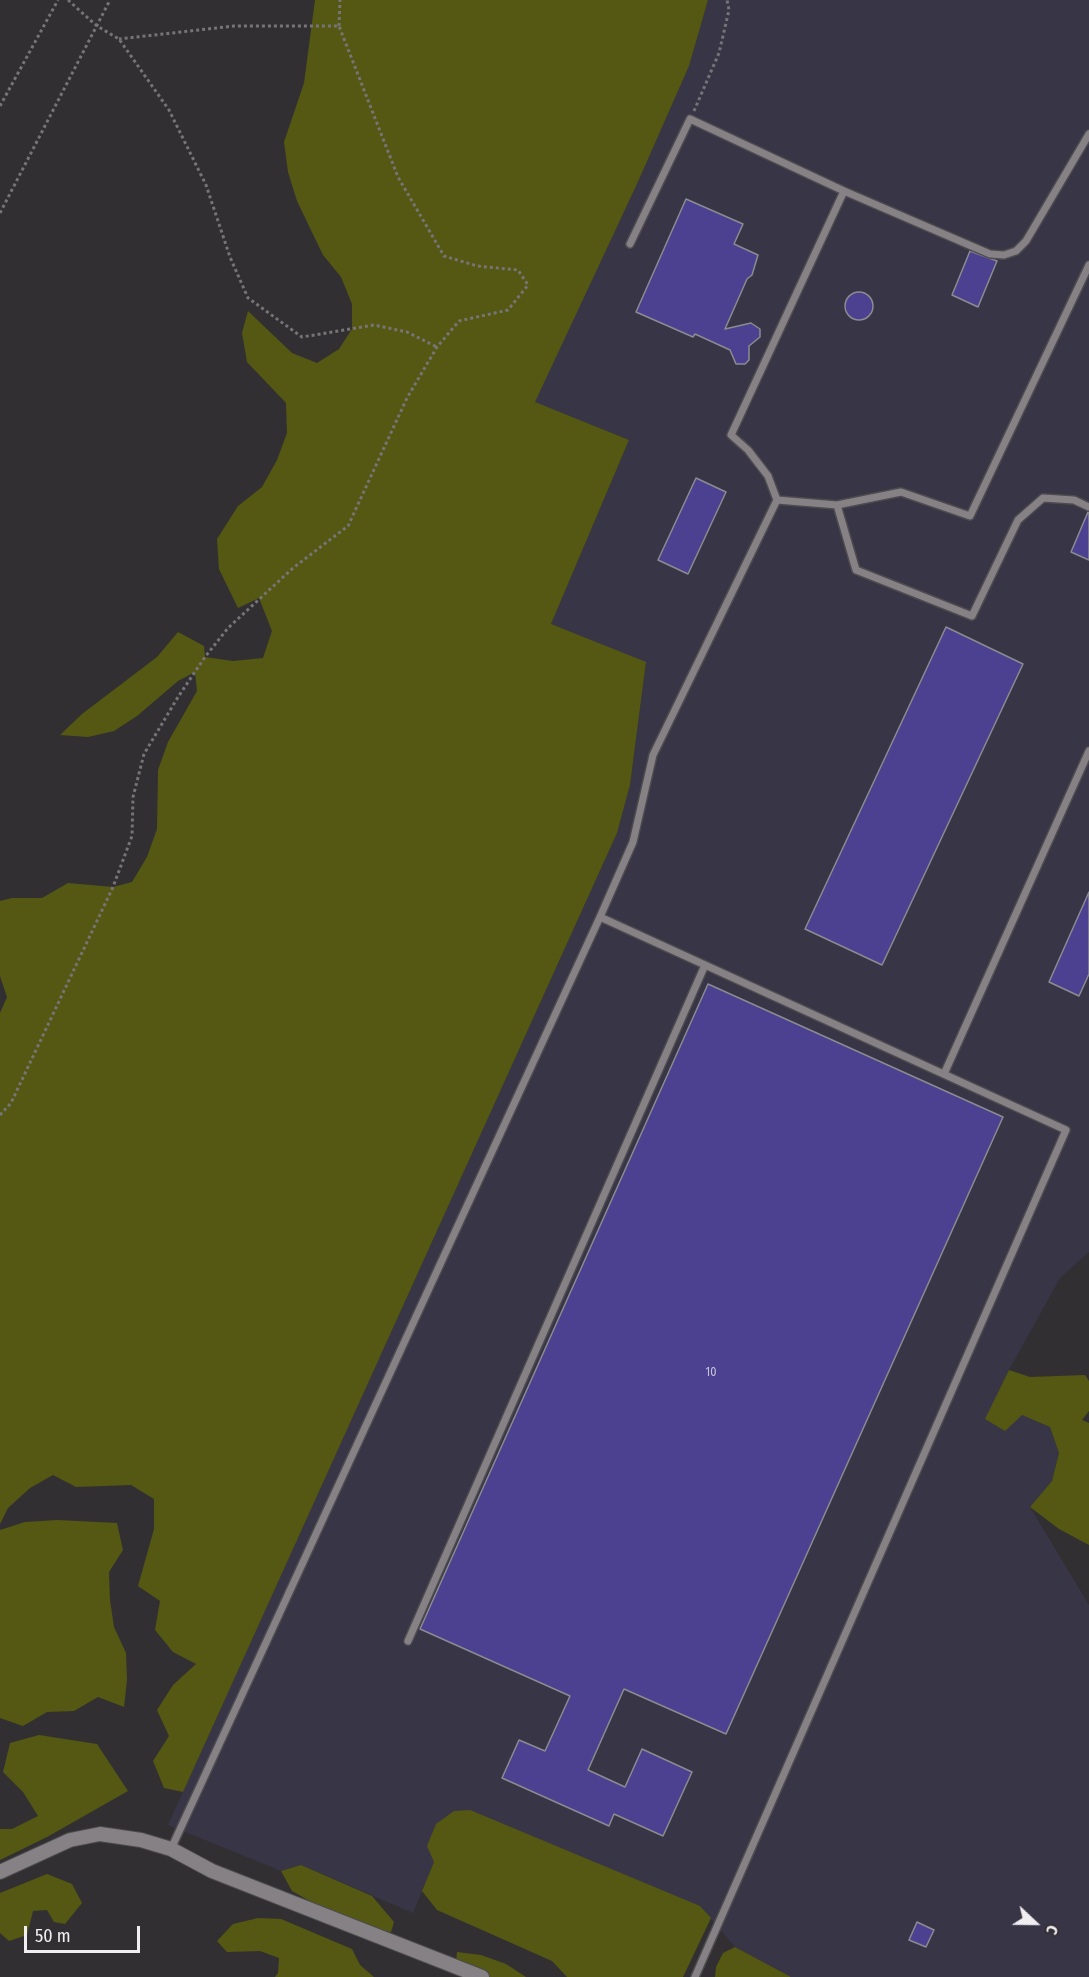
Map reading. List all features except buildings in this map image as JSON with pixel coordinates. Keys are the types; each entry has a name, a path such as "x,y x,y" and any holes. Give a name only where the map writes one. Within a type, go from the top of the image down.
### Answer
{"street":[{"path":"0,1872 70,1840 100,1834 141,1840 171,1849 212,1871 482,1977"}],"lane":[{"path":"630,244 690,119 844,191 990,254 1004,255 1016,251 1026,241 1089,134"},
{"path":"171,1849 600,917 633,842 653,755 777,500 768,476 748,450 731,435 844,191"},
{"path":"777,500 837,506 901,492 970,516 1089,266"},
{"path":"837,506 856,570 972,616 1018,520 1043,498 1074,500 1089,507"},
{"path":"944,1074 1089,751"},
{"path":"600,917 1066,1130 695,1977"},
{"path":"408,1641 705,965"}],"path":[{"path":"0,106 58,0"},
{"path":"68,0 97,26 119,39 170,110 207,185 230,257 248,298 302,337 374,325 407,332 437,347"},
{"path":"0,213 110,0"},
{"path":"0,1115 11,1103 113,887 132,836 134,797 144,754 200,664 228,628 293,568 348,526 407,398 437,347 459,321 508,310 528,285 518,270 477,266 444,256 398,177 339,26 340,0"},
{"path":"690,119 719,54 729,10 727,0"},
{"path":"119,39 234,26 339,26"}],"shaded area":[{"path":"315,0 708,0 689,66 637,184 535,402 629,440 551,624 646,662 630,785 617,833 183,1792 164,1788 153,1761 169,1736 157,1710 173,1685 196,1664 173,1652 155,1630 160,1601 138,1586 154,1529 154,1499 131,1485 76,1487 53,1475 30,1488 8,1508 0,1524 0,1013 7,997 0,976 0,901 12,898 42,898 68,883 113,887 132,882 147,857 157,829 158,770 168,742 197,691 195,672 178,681 137,716 114,731 88,737 60,735 82,714 157,657 178,632 204,646 205,657 233,661 263,658 272,631 259,598 238,608 219,569 217,539 238,506 262,487 277,460 287,433 286,403 247,362 242,333 248,311 292,353 317,363 339,349 352,329 352,304 341,277 323,255 297,201 288,172 284,142 304,83"},
{"path":"708,0 1089,0 1089,1252 1060,1278 1009,1370 986,1419 1022,1415 1050,1427 1059,1453 1052,1481 1030,1507 1089,1605 1089,1977 791,1977 735,1947 700,1906 434,1862 413,1913 301,1865 281,1871 168,1825 617,833 630,785 646,663 551,624 629,440 534,402 637,184 689,66"},
{"path":"1009,1370 1030,1377 1085,1375 1089,1381 1089,1411 1082,1420 1089,1423 1089,1545 1059,1529 1030,1507 1052,1481 1059,1453 1050,1427 1022,1415 1005,1431 985,1419"},
{"path":"57,1520 117,1523 123,1550 109,1572 110,1600 114,1627 126,1653 127,1680 124,1707 98,1697 74,1711 47,1712 23,1726 0,1718 0,1530 25,1522"},
{"path":"39,1735 97,1744 128,1791 47,1837 0,1860 0,1829 12,1829 38,1816 23,1792 3,1772 10,1743"},
{"path":"470,1810 700,1906 711,1918 683,1977 567,1977 552,1961 437,1910 422,1891 434,1862 427,1846 436,1824 454,1811"},
{"path":"301,1865 372,1896 394,1922 391,1932 374,1931 327,1911 292,1891 281,1871"},
{"path":"47,1874 72,1884 82,1903 65,1924 54,1922 47,1910 33,1911 27,1935 9,1941 0,1933 0,1893"},
{"path":"258,1918 281,1919 352,1949 360,1965 374,1977 275,1977 278,1973 279,1958 260,1951 227,1952 217,1941 233,1924"},
{"path":"735,1947 791,1977 715,1977 716,1967 723,1953"},
{"path":"457,1952 481,1955 506,1964 526,1977 478,1977 456,1962"}]}
